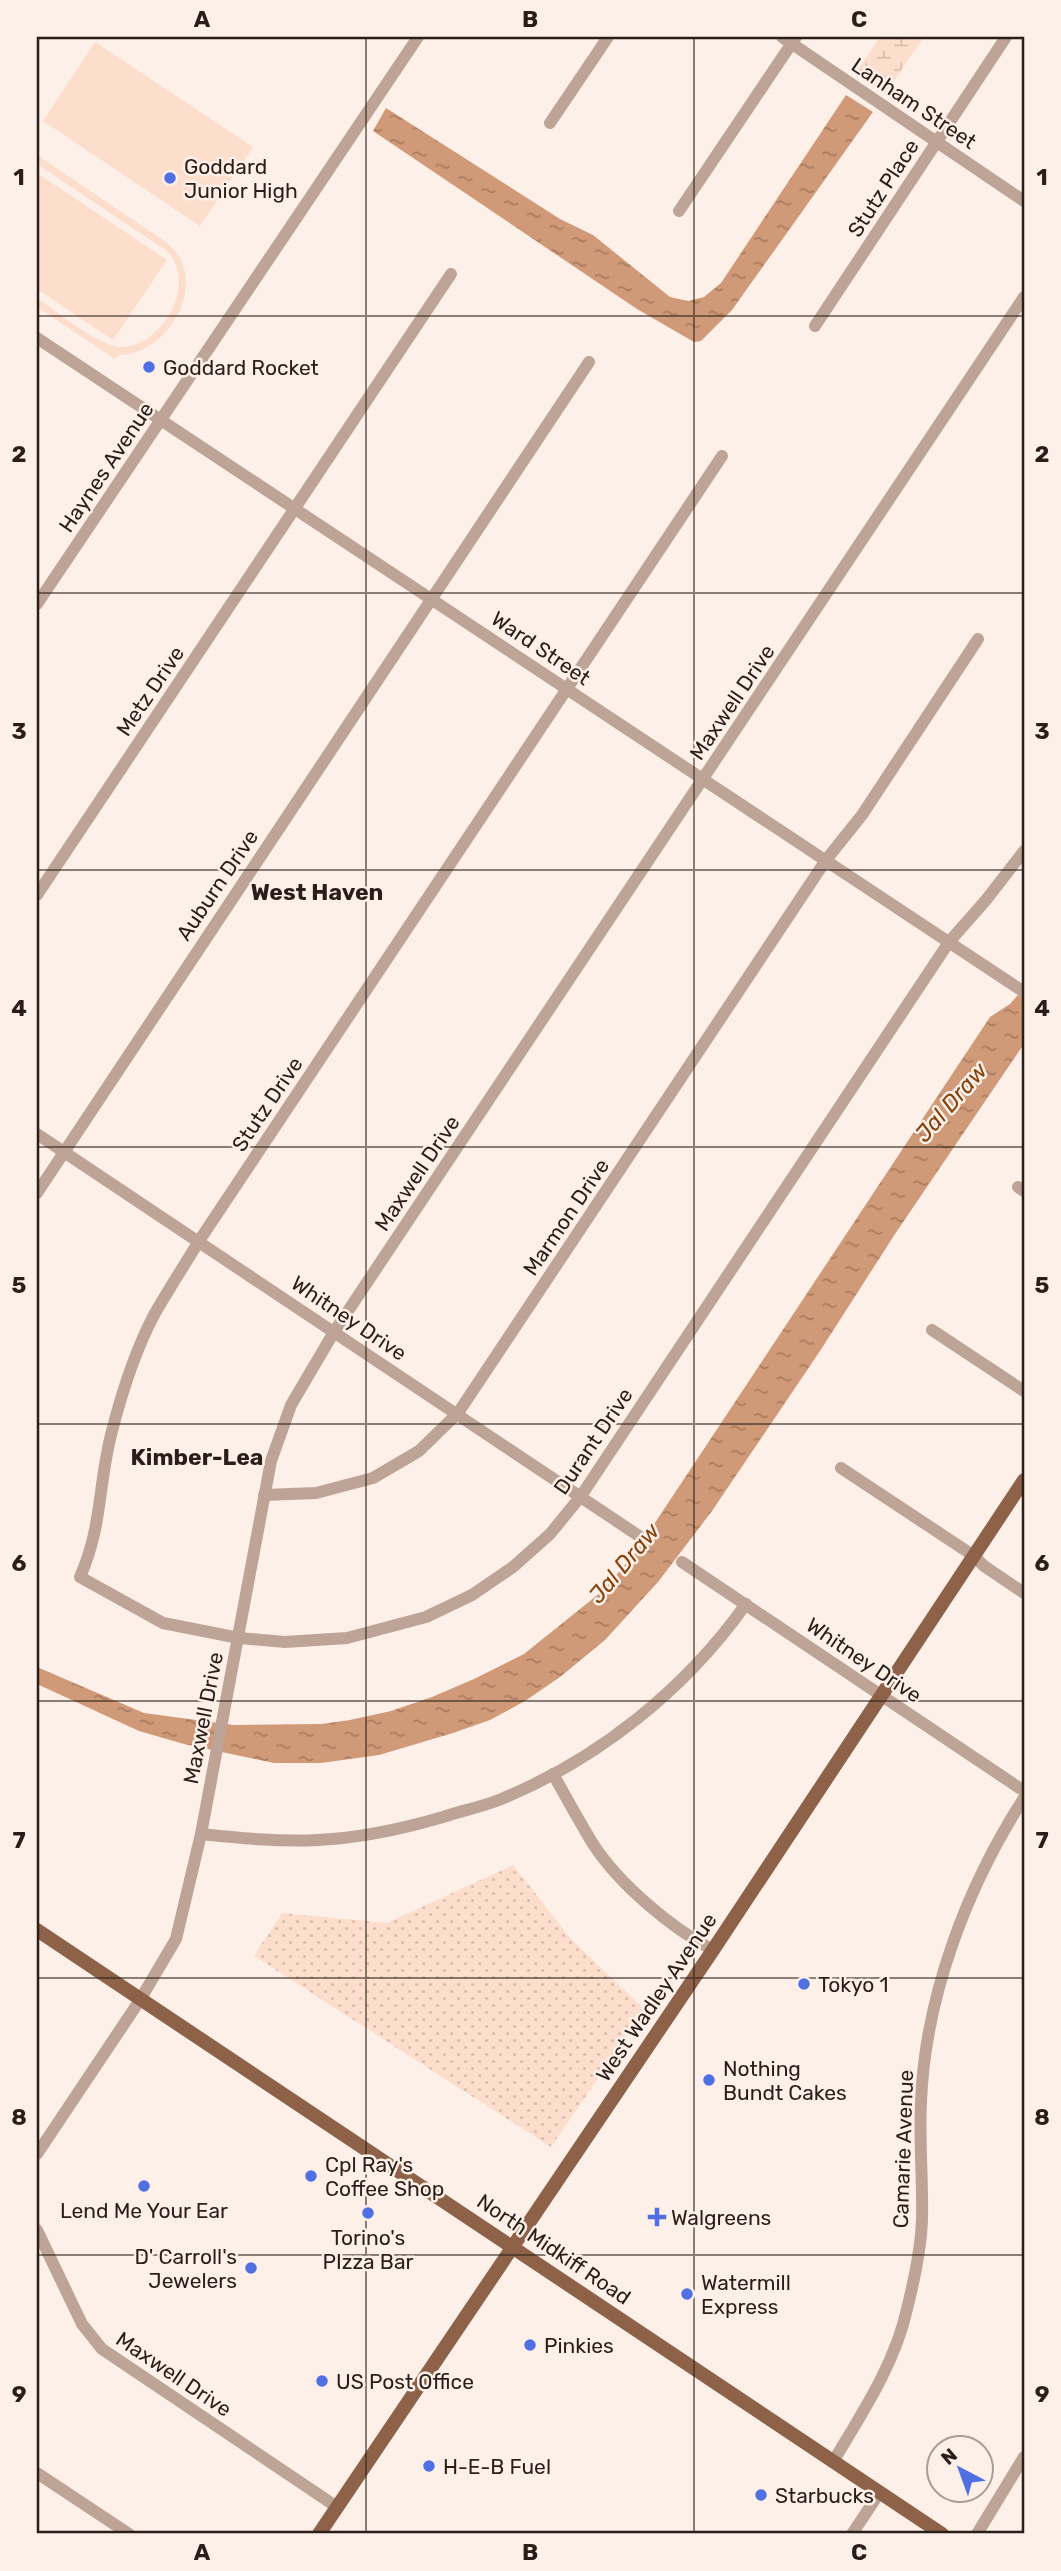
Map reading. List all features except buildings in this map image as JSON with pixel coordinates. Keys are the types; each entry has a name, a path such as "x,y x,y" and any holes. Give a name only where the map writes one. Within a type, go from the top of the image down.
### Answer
{"main road":[{"name":"West Wadley Avenue","path":"319,2534 713,1950 1024,1480"},
{"name":"North Midkiff Road","path":"37,1930 942,2534"}],"street":[{"name":"Haynes Avenue","path":"37,604 418,37"},
{"path":"550,123 608,37"},
{"name":"Stutz Place","path":"815,326 1006,37"},
{"path":"679,211 790,39"},
{"name":"Lanham Street","path":"790,39 1024,201"},
{"name":"Metz Drive","path":"37,895 451,274"},
{"name":"Maxwell Drive","path":"37,2154 141,2000 176,1938 201,1833 271,1461 291,1405 334,1332 1024,297"},
{"name":"Ward Street","path":"37,338 949,942 1022,986"},
{"name":"Auburn Drive","path":"37,1193 589,362"},
{"name":"Stutz Drive","path":"80,1577 97,1529 111,1435 124,1385 153,1317 199,1241 722,456"},
{"name":"Marmon Drive","path":"264,1494 316,1493 373,1478 419,1451 458,1413 826,860 862,815 978,639"},
{"name":"Durant Drive","path":"80,1577 163,1623 239,1638 285,1642 347,1638 426,1616 472,1595 513,1567 550,1534 581,1496 949,942 1024,851"},
{"name":"Whitney Drive","path":"37,1134 639,1536"},
{"path":"932,1330 1024,1391"},
{"path":"841,1468 974,1556 1024,1593"},
{"name":"Whitney Drive","path":"682,1562 1024,1791"},
{"path":"201,1833 249,1839 318,1840 395,1831 498,1801 603,1745 657,1703 705,1656 746,1604"},
{"path":"553,1774 595,1846 631,1888 683,1932 713,1950"},
{"name":"Camarie Avenue","path":"833,2462 881,2382 907,2311 922,2222 921,2101 931,2024 947,1961 965,1910 1024,1798"},
{"name":"Maxwell Drive","path":"37,2230 82,2324 102,2349 337,2507"},
{"path":"977,2534 1024,2457"},
{"path":"37,2473 129,2534"},
{"path":"852,2534 880,2492"}],"green space":[{"path":"880,37 924,37 885,94 855,74"},
{"path":"95,42 253,147 200,226 43,121"},
{"path":"37,155 166,242 180,257 186,275 185,294 179,312 168,329 154,343 137,352 119,355 115,359 37,307 37,298 90,335 111,345 120,347 136,344 150,337 162,325 177,295 179,279 176,264 167,251 37,164"},
{"path":"37,173 167,260 113,340 37,289"},
{"path":"513,1865 571,1939 645,2010 551,2147 254,1956 282,1913 387,1923"}],"water":[{"path":"846,95 873,112 732,310 701,341 694,342 637,309 373,131 386,108 560,219 593,235 670,297 688,301 704,297 721,283"},
{"name":"Jal Draw","path":"1024,988 1024,1044 895,1234 820,1351 712,1511 658,1582 605,1640 560,1677 525,1701 490,1720 379,1755 321,1763 274,1763 184,1744 139,1731 37,1684 37,1667 144,1713 234,1725 321,1724 391,1711 432,1697 524,1654 600,1593 633,1556 990,1017 1010,1004"}],"place":[{"name":"Goddard Junior High","path":"170,178"},
{"name":"Goddard Rocket","path":"149,367"},
{"name":"Tokyo 1","path":"804,1984"},
{"name":"Nothing Bundt Cakes","path":"709,2080"},
{"name":"Cpl Ray's Coffee Shop","path":"311,2176"},
{"name":"Lend Me Your Ear","path":"144,2186"},
{"name":"Torino's PIzza Bar","path":"368,2213"},
{"name":"Walgreens","path":"657,2217"},
{"name":"D' Carroll's Jewelers","path":"251,2268"},
{"name":"Watermill Express","path":"687,2294"},
{"name":"Pinkies","path":"530,2345"},
{"name":"US Post Office","path":"322,2381"},
{"name":"H-E-B Fuel","path":"429,2466"},
{"name":"Starbucks","path":"761,2495"}],"district":[{"name":"West Haven","path":"317,892"},
{"name":"Kimber-Lea","path":"197,1457"}]}
